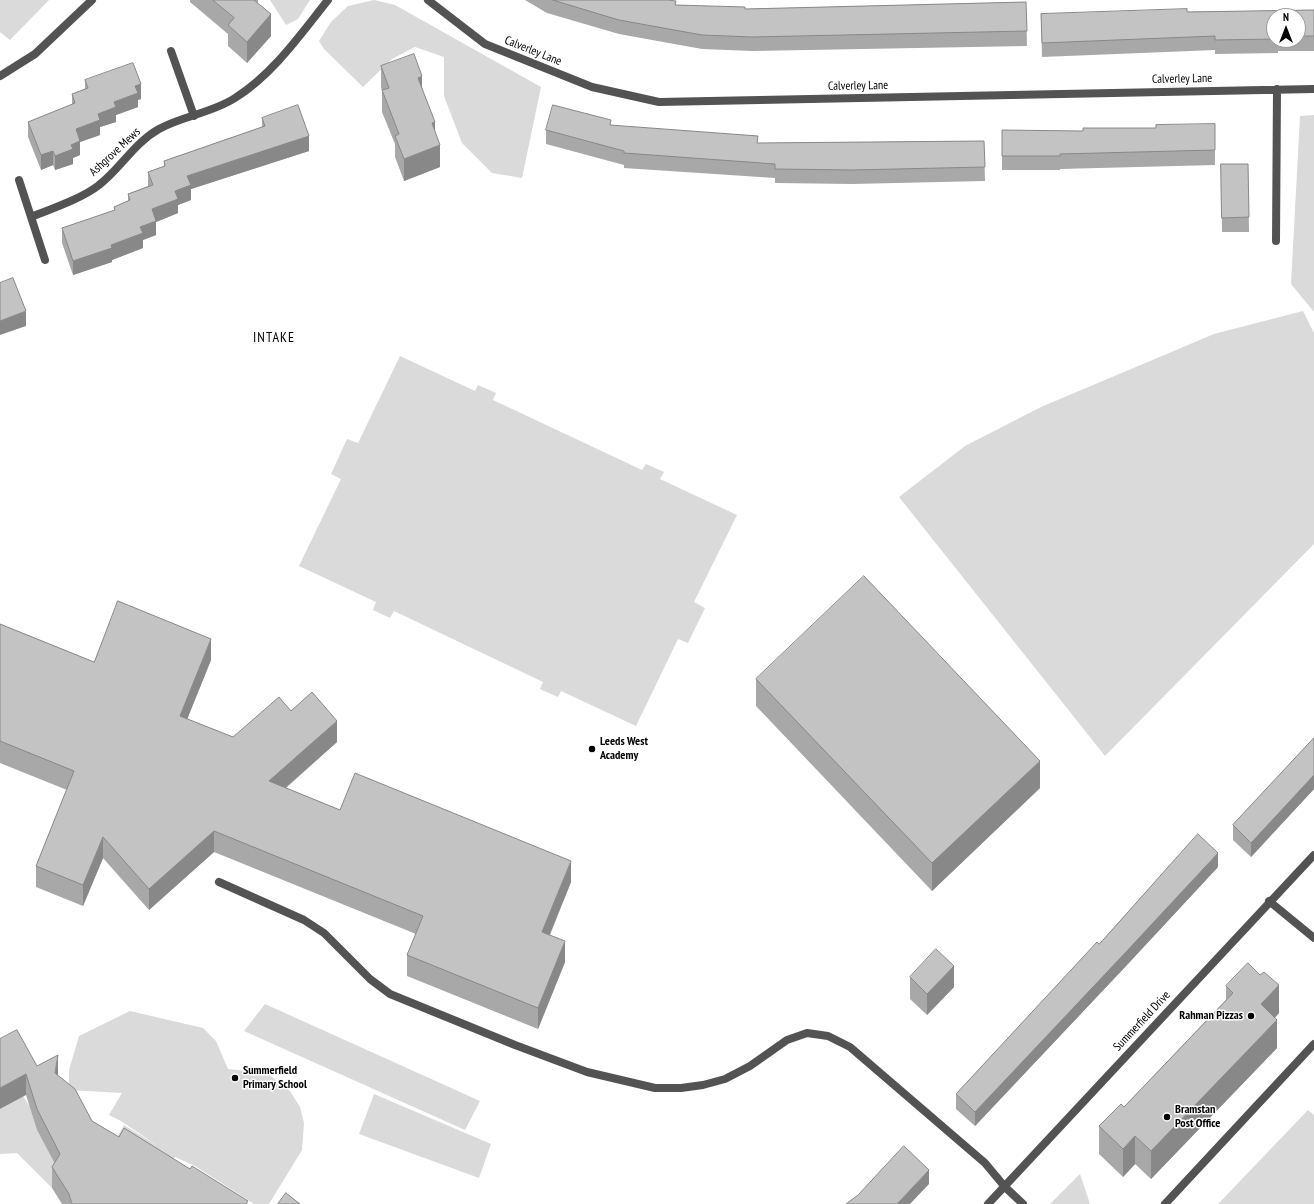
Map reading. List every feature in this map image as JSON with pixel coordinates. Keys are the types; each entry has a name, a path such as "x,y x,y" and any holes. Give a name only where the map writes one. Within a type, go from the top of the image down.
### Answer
{"street":[{"path":"0,76 35,54 92,0"},
{"name":"Ashgrove Mews","path":"31,217 69,201 99,186 136,145 159,129 234,99 259,81 282,57 328,0"},
{"name":"Calverley Lane","path":"428,0 485,44 592,87 659,102 1314,89"},
{"path":"171,51 194,116"},
{"path":"1276,241 1277,89"},
{"path":"18,180 45,260"},
{"name":"Summerfield Drive","path":"988,1204 1269,901 1314,855"},
{"path":"219,882 304,920 324,933 370,979 390,994 515,1045 587,1072 655,1088 703,1085 725,1079 750,1066 787,1040 807,1033 828,1036 850,1047 984,1163 1005,1187 1023,1204"},
{"path":"1269,901 1314,938"},
{"path":"1165,1204 1314,1044"}],"shaded area":[{"path":"0,0 49,0 10,40 0,32"},
{"path":"270,0 310,0 298,19 286,25"},
{"path":"374,0 395,5 541,87 522,178 492,173 462,143 444,96 444,57 415,47 392,59 363,87 324,49 319,41 331,22 348,6"},
{"path":"1314,115 1314,312 1291,284 1300,116"},
{"path":"1303,311 1314,333 1314,544 1105,756 899,497 965,446 1041,407 1214,334"},
{"path":"400,356 475,391 478,385 496,393 493,400 642,470 646,464 664,472 660,479 737,515 694,602 705,608 688,643 678,639 636,726 561,691 558,697 540,689 543,682 394,611 390,618 373,610 376,602 299,566 341,479 331,474 347,439 358,443"},
{"path":"265,1004 480,1101 465,1130 244,1031"},
{"path":"130,1011 203,1028 216,1041 228,1069 267,1073 290,1091 300,1107 304,1123 302,1150 269,1204 254,1204 195,1166 175,1157 169,1166 116,1139 124,1125 158,1146 121,1121 109,1115 122,1093 69,1090 69,1070 79,1036"},
{"path":"374,1094 491,1144 479,1178 359,1134"},
{"path":"23,1096 30,1107 37,1130 61,1175 52,1188 17,1153 0,1154 0,1109"},
{"path":"1308,1110 1314,1115 1314,1204 1218,1204"},
{"path":"1080,1174 1090,1204 1050,1204"}],"building":[{"path":"213,0 254,0 271,14 247,42 228,25 234,18"},
{"path":"553,0 668,0 676,1 675,5 745,7 745,9 1026,2 1027,31 752,37 702,35 619,20"},
{"path":"1187,9 1187,12 1266,11 1266,39 1215,40 1215,36 1042,43 1041,14"},
{"path":"1306,10 1314,10 1314,36 1306,36"},
{"path":"414,54 422,76 418,78 435,122 432,123 440,145 404,159 395,136 399,134 382,90 389,88 381,66"},
{"path":"133,63 141,84 135,86 138,93 114,102 116,107 98,114 100,120 76,129 80,141 71,145 73,149 55,156 53,151 41,155 28,122 75,103 72,94 88,88 85,80"},
{"path":"298,105 309,136 187,176 191,185 175,191 178,199 152,209 156,221 140,227 143,233 111,245 112,248 73,261 62,228 115,210 114,207 130,200 128,194 153,185 148,172 165,166 164,161 265,126 262,118"},
{"path":"553,105 611,120 610,125 758,136 757,143 984,141 985,167 852,170 775,169 775,164 624,153 624,151 546,130"},
{"path":"1215,124 1215,150 1060,154 1060,156 1002,156 1002,130 1083,131 1083,128 1156,128 1156,125"},
{"path":"1221,164 1248,164 1249,217 1222,218"},
{"path":"13,278 26,311 0,321 0,283"},
{"path":"864,576 1040,761 932,863 756,679"},
{"path":"118,601 211,639 180,716 233,737 279,697 291,711 312,692 337,721 269,781 340,810 355,773 571,861 542,932 565,941 538,1008 407,955 423,916 214,831 149,889 103,837 83,885 36,866 74,771 0,741 0,624 94,662"},
{"path":"1314,738 1314,775 1251,843 1233,825"},
{"path":"1198,834 1218,853 975,1112 956,1094 1097,942 1099,944"},
{"path":"936,949 954,966 927,994 910,977"},
{"path":"1248,963 1260,975 1264,972 1279,985 1261,1004 1277,1020 1151,1151 1135,1136 1123,1149 1099,1126 1121,1104 1124,1107 1233,993 1226,986"},
{"path":"17,1030 37,1066 58,1055 55,1073 75,1089 92,1121 119,1137 124,1128 190,1169 192,1166 248,1201 246,1204 72,1204 69,1194 52,1167 60,1154 37,1109 26,1074 0,1088 0,1039"},
{"path":"904,1146 929,1170 897,1204 846,1204 858,1195"},
{"path":"286,1193 300,1204 278,1204"}],"place":[{"name":"Leeds West Academy","path":"592,749"},
{"name":"Rahman Pizzas","path":"1251,1016"},
{"name":"Summerfield Primary School","path":"235,1078"},
{"name":"Bramstan Post Office","path":"1167,1117"}],"district":[{"name":"INTAKE","path":"274,338"}]}
